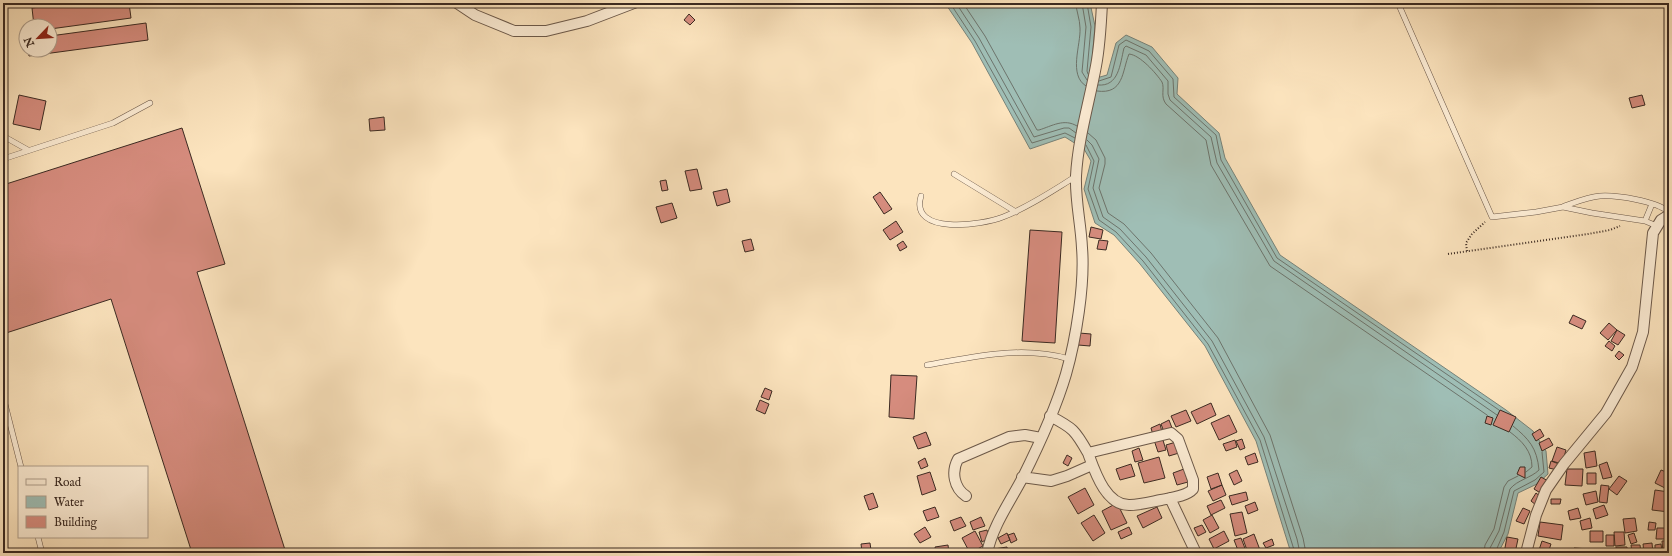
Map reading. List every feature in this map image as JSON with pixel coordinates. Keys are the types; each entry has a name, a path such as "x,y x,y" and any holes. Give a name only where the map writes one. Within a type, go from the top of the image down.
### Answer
{"street":[{"path":"457,3 476,16 514,31 546,31 587,21 634,3"},
{"path":"987,553 997,523 1041,438 1066,374 1078,305 1083,250 1076,194 1076,176 1079,148 1096,65 1102,3"},
{"path":"1526,553 1536,515 1546,490 1564,464 1606,413 1632,367 1643,332 1648,299 1651,243 1653,233 1661,220 1669,215"},
{"path":"1050,416 1074,430 1088,453 1092,465 1114,501 1121,504 1130,505 1170,498 1191,492 1194,485 1178,439 1171,433 1088,453"},
{"path":"966,496 958,489 956,484 955,470 958,460 1009,437 1025,435 1041,438"},
{"path":"1022,477 1051,481 1092,465"},
{"path":"1170,498 1196,553"}],"lane":[{"path":"3,40 5,18 4,3"},
{"path":"1398,3 1492,217 1563,207 1590,197 1600,196 1634,200 1652,204 1660,206 1669,212"},
{"path":"3,159 113,123 150,103"},
{"path":"3,136 28,150"},
{"path":"954,174 1016,212"},
{"path":"921,196 919,207 927,219 937,223 976,223 990,221 1016,212 1076,176"},
{"path":"1645,221 1652,204"},
{"path":"1563,207 1592,213 1636,219 1657,226"},
{"path":"927,365 987,355 1023,352 1040,353 1069,359"},
{"path":"3,396 21,466"},
{"path":"38,538 42,553"}],"path":[{"path":"1467,251 1466,243 1472,234 1481,224 1492,217"},
{"path":"1448,254 1610,230 1636,219"}],"water":[{"path":"945,3 1090,3 1095,26 1091,72 1100,77 1107,75 1116,43 1126,35 1152,47 1178,78 1177,94 1219,133 1225,158 1280,255 1506,410 1533,431 1546,451 1548,474 1537,484 1518,493 1508,534 1498,553 1291,553 1256,441 1205,346 1140,264 1114,235 1095,223 1084,189 1091,161 1084,149 1065,137 1030,149 972,43"}],"building":[{"path":"70,3 129,3 131,18 58,28 58,18 33,18 32,8"},
{"path":"689,14 695,20 690,25 684,20"},
{"path":"146,23 148,40 58,52 58,35"},
{"path":"19,95 46,101 40,130 13,124"},
{"path":"1642,95 1645,105 1632,108 1629,98"},
{"path":"384,117 385,130 370,131 369,119"},
{"path":"182,128 225,264 197,272 286,553 192,553 111,299 3,334 3,185"},
{"path":"697,169 702,189 690,191 685,171"},
{"path":"666,180 668,190 662,191 660,181"},
{"path":"727,189 730,202 717,206 713,192"},
{"path":"880,192 892,209 884,214 873,197"},
{"path":"672,203 677,218 661,223 656,207"},
{"path":"896,221 903,232 890,240 883,230"},
{"path":"1091,227 1103,230 1101,239 1089,237"},
{"path":"1030,230 1062,232 1055,343 1022,341"},
{"path":"751,239 754,250 745,252 742,241"},
{"path":"1099,240 1108,241 1106,250 1097,249"},
{"path":"903,241 907,247 900,251 897,245"},
{"path":"1573,315 1586,321 1582,329 1569,323"},
{"path":"1609,323 1617,330 1608,340 1600,333"},
{"path":"1617,330 1625,335 1618,345 1611,341"},
{"path":"1079,333 1091,334 1090,346 1078,345"},
{"path":"1609,341 1615,346 1612,351 1605,346"},
{"path":"1619,351 1624,355 1619,360 1615,356"},
{"path":"891,375 917,376 914,419 889,417"},
{"path":"765,388 772,391 769,400 761,397"},
{"path":"760,400 769,404 765,414 756,410"},
{"path":"1211,403 1216,415 1197,424 1191,412"},
{"path":"1186,410 1191,421 1176,427 1171,416"},
{"path":"1500,410 1516,417 1509,432 1493,425"},
{"path":"1229,415 1237,432 1219,440 1211,423"},
{"path":"1487,416 1493,418 1491,425 1485,423"},
{"path":"1169,420 1172,428 1164,432 1161,424"},
{"path":"1160,424 1162,432 1153,435 1151,428"},
{"path":"1540,429 1544,436 1536,441 1532,434"},
{"path":"926,432 931,445 918,449 913,437"},
{"path":"1162,437 1166,450 1158,452 1154,440"},
{"path":"1549,438 1553,445 1542,451 1539,443"},
{"path":"1242,439 1245,448 1240,450 1236,441"},
{"path":"1235,440 1237,447 1226,451 1223,444"},
{"path":"1176,442 1179,453 1169,456 1166,445"},
{"path":"1557,447 1566,450 1562,464 1552,461"},
{"path":"1139,448 1143,460 1135,462 1132,451"},
{"path":"1595,451 1597,466 1586,468 1584,453"},
{"path":"1255,453 1258,462 1248,465 1245,457"},
{"path":"1067,455 1072,458 1068,466 1063,463"},
{"path":"1159,457 1165,478 1144,483 1138,463"},
{"path":"925,458 928,466 921,469 918,462"},
{"path":"1551,461 1559,464 1557,470 1549,468"},
{"path":"1607,462 1612,477 1603,479 1599,465"},
{"path":"1131,464 1135,476 1120,480 1116,469"},
{"path":"1520,467 1525,467 1525,478 1517,474"},
{"path":"1184,469 1188,482 1177,485 1173,473"},
{"path":"1567,469 1583,469 1582,486 1565,485"},
{"path":"1237,470 1242,481 1234,485 1229,474"},
{"path":"1661,470 1669,473 1669,480 1665,488 1655,483"},
{"path":"930,472 936,490 922,495 917,476"},
{"path":"1218,473 1222,485 1211,489 1207,477"},
{"path":"1587,473 1596,473 1596,484 1587,484"},
{"path":"1619,476 1627,481 1617,495 1609,489"},
{"path":"1541,477 1550,482 1542,494 1534,489"},
{"path":"1222,485 1226,495 1213,501 1208,491"},
{"path":"1601,485 1609,486 1607,503 1599,502"},
{"path":"1085,488 1094,505 1078,514 1068,497"},
{"path":"1655,490 1669,492 1669,512 1652,510"},
{"path":"1596,491 1598,502 1586,505 1583,494"},
{"path":"1246,492 1248,500 1232,505 1229,496"},
{"path":"873,493 878,507 869,510 864,496"},
{"path":"1536,493 1541,497 1536,505 1531,501"},
{"path":"1551,499 1561,499 1560,504 1551,504"},
{"path":"1221,500 1225,508 1211,515 1207,506"},
{"path":"1255,502 1258,510 1248,514 1245,506"},
{"path":"1117,503 1127,523 1111,530 1102,511"},
{"path":"1604,505 1608,515 1596,519 1593,509"},
{"path":"935,507 939,517 927,521 923,511"},
{"path":"1157,507 1162,518 1143,528 1137,516"},
{"path":"1523,508 1530,511 1524,524 1516,521"},
{"path":"1578,508 1581,518 1570,520 1568,511"},
{"path":"1242,512 1247,533 1235,536 1230,514"},
{"path":"1094,515 1105,533 1093,541 1081,523"},
{"path":"1212,515 1219,528 1210,533 1203,520"},
{"path":"961,517 966,526 954,531 950,521"},
{"path":"981,517 985,526 973,530 970,522"},
{"path":"1590,518 1592,528 1582,530 1580,521"},
{"path":"1635,518 1637,531 1625,533 1623,519"},
{"path":"1540,522 1563,525 1561,540 1538,536"},
{"path":"1649,522 1656,523 1655,530 1648,530"},
{"path":"1202,525 1206,532 1198,536 1194,528"},
{"path":"925,527 931,537 920,543 914,534"},
{"path":"1129,527 1132,534 1121,539 1118,532"},
{"path":"1657,528 1667,528 1667,539 1656,539"},
{"path":"987,530 989,538 982,542 979,532"},
{"path":"975,531 983,546 970,553 962,538"},
{"path":"1224,531 1229,541 1214,549 1209,539"},
{"path":"1590,531 1603,531 1603,542 1590,542"},
{"path":"1614,532 1624,532 1625,545 1615,546"},
{"path":"1007,533 1010,540 1001,544 998,538"},
{"path":"1014,533 1017,540 1011,543 1008,535"},
{"path":"1634,533 1637,542 1631,544 1628,535"},
{"path":"1254,534 1260,550 1248,553 1243,539"},
{"path":"1606,535 1614,535 1614,546 1606,546"},
{"path":"1507,537 1518,539 1515,553 1504,553"},
{"path":"1241,538 1246,551 1239,553 1234,540"},
{"path":"1272,539 1274,545 1266,548 1263,543"},
{"path":"1542,541 1551,544 1548,553 1538,553"},
{"path":"1662,541 1669,541 1669,553 1663,553"},
{"path":"870,543 871,550 862,552 861,544"},
{"path":"1652,543 1653,553 1644,553 1643,544"},
{"path":"1661,544 1662,551 1655,552 1655,545"},
{"path":"948,545 949,553 936,553 935,547"},
{"path":"1631,545 1640,545 1641,553 1632,553"},
{"path":"1007,547 1008,553 994,553 994,549"},
{"path":"1616,547 1627,547 1627,553 1616,553"},
{"path":"1574,548 1590,549 1590,553 1574,553"}]}
